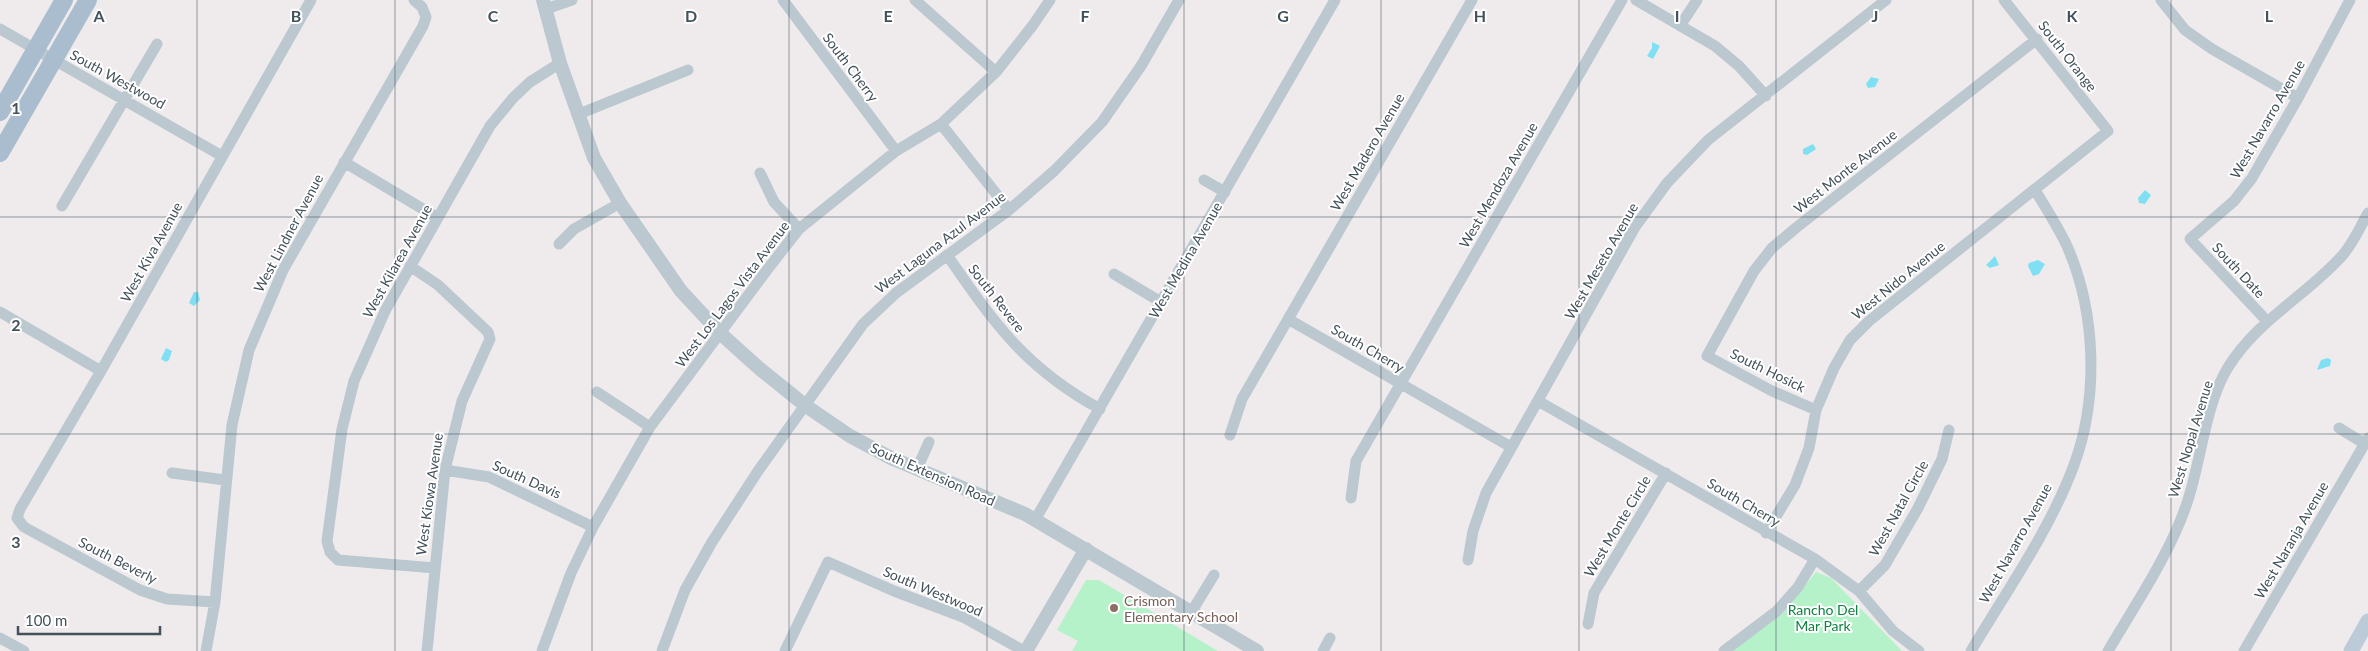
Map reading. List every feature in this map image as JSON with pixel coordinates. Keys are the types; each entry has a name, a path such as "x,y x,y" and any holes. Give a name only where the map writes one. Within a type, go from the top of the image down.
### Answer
{"main road":[{"path":"0,112 64,0"},
{"path":"0,153 88,0"},
{"path":"2351,651 2368,622"}],"street":[{"name":"West Kiva Avenue","path":"17,518 20,509 102,371 311,0"},
{"name":"West Lindner Avenue","path":"206,651 215,602 225,480 232,425 249,350 283,270 426,17 422,7 414,0"},
{"path":"544,4 572,0"},
{"name":"South Cherry","path":"783,0 896,151"},
{"path":"915,0 996,72"},
{"name":"West Los Lagos Vista Avenue","path":"542,651 572,573 594,527 650,427 799,229 896,151 941,124 996,72 1034,25 1050,0"},
{"name":"West Laguna Azul Avenue","path":"662,651 685,590 712,542 758,471 863,324 896,293 1009,210 1054,171 1102,122 1141,66 1179,0"},
{"name":"West Medina Avenue","path":"1035,520 1335,0"},
{"name":"West Madero Avenue","path":"1230,435 1242,399 1472,0"},
{"name":"West Mendoza Avenue","path":"1351,498 1356,461 1622,0"},
{"path":"1636,0 1715,46 1739,66 1766,96"},
{"path":"1680,26 1697,0"},
{"name":"West Meseto Avenue","path":"1468,560 1473,531 1486,493 1636,227 1666,183 1708,140 1886,0"},
{"name":"South Orange","path":"2004,0 2037,39 2108,131"},
{"path":"2161,0 2185,30 2212,50 2298,98"},
{"name":"West Navarro Avenue","path":"2190,239 2234,201 2252,178 2298,98 2350,0"},
{"name":"South Extension Road","path":"544,4 560,63 594,158 620,203 681,291 721,334 806,406 850,436 917,469 998,502 1035,520 1086,548 1257,651"},
{"name":"South Westwood","path":"0,29 222,156"},
{"name":"West Monte Avenue","path":"1707,356 1754,270 1772,248 2037,39"},
{"path":"62,206 157,44"},
{"name":"West Kilarea Avenue","path":"434,568 338,560 330,552 327,541 336,468 354,381 384,311 490,126 513,98 530,82 560,63"},
{"path":"579,114 688,70"},
{"path":"941,124 1009,210"},
{"name":"West Nido Avenue","path":"1766,533 1795,485 1809,448 1816,410 1834,368 1850,340 1869,321 2108,131"},
{"path":"344,162 438,218"},
{"path":"760,173 774,202 799,229"},
{"path":"1204,180 1225,192"},
{"name":"West Navarro Avenue","path":"1971,651 2051,516 2074,464 2088,409 2091,352 2083,293 2067,246 2035,190"},
{"path":"559,244 574,229 620,203"},
{"name":"West Nopal Avenue","path":"2108,651 2161,558 2186,504 2212,410 2226,372 2242,346 2266,320 2306,291 2342,256 2365,226 2368,213"},
{"name":"South Date","path":"2190,239 2266,320"},
{"name":"South Revere","path":"946,255 987,314 1018,349 1061,385 1100,409"},
{"name":"West Kiowa Avenue","path":"410,266 449,294 488,332 490,339 488,348 462,401 445,470 427,651"},
{"path":"1114,274 1161,302"},
{"path":"0,312 102,371"},
{"name":"South Cherry","path":"1288,319 1511,447"},
{"name":"South Hosick","path":"1707,356 1772,391 1816,410"},
{"path":"597,392 650,427"},
{"name":"South Cherry","path":"1538,401 1666,473 1766,533 1815,559 1859,592 1893,631 1919,651"},
{"name":"West Naranja Avenue","path":"2244,651 2366,441 2339,428"},
{"name":"West Natal Circle","path":"1859,592 1885,566 1918,508 1942,459 1949,430"},
{"path":"917,469 929,442"},
{"name":"South Davis","path":"445,470 489,478 594,527"},
{"path":"172,473 225,480"},
{"name":"West Monte Circle","path":"1588,624 1594,593 1666,473"},
{"name":"South Beverly","path":"17,518 24,527 140,590 167,599 215,602"},
{"path":"1025,651 1086,548"},
{"path":"1724,651 1777,611 1798,587 1815,559"},
{"name":"South Westwood","path":"785,651 828,562 894,591 963,617 1025,651"},
{"path":"1192,611 1214,575"},
{"path":"0,638 24,651"},
{"path":"1323,651 1330,638"}],"green space":[{"name":"Rancho Del Mar Park","path":"1816,572 1831,578 1902,651 1732,651 1781,615"},
{"name":"Crismon Elementary School","path":"1086,580 1099,580 1218,651 1072,651 1078,641 1057,630"}],"water":[{"path":"1652,42 1660,46 1653,59 1647,56 1652,48"},
{"path":"1871,77 1879,79 1875,87 1868,88 1866,84"},
{"path":"1813,144 1816,149 1807,155 1803,154 1803,149"},
{"path":"2145,190 2151,195 2145,204 2139,203 2138,198"},
{"path":"1995,256 1999,265 1990,268 1986,265"},
{"path":"2038,260 2045,264 2039,274 2033,276 2028,266 2029,263"},
{"path":"194,292 198,292 200,300 194,306 189,303"},
{"path":"166,348 172,351 169,360 166,362 161,359"},
{"path":"2328,358 2331,360 2330,366 2317,370 2321,360"}],"place":[{"name":"Crismon Elementary School","path":"1114,608"}]}
